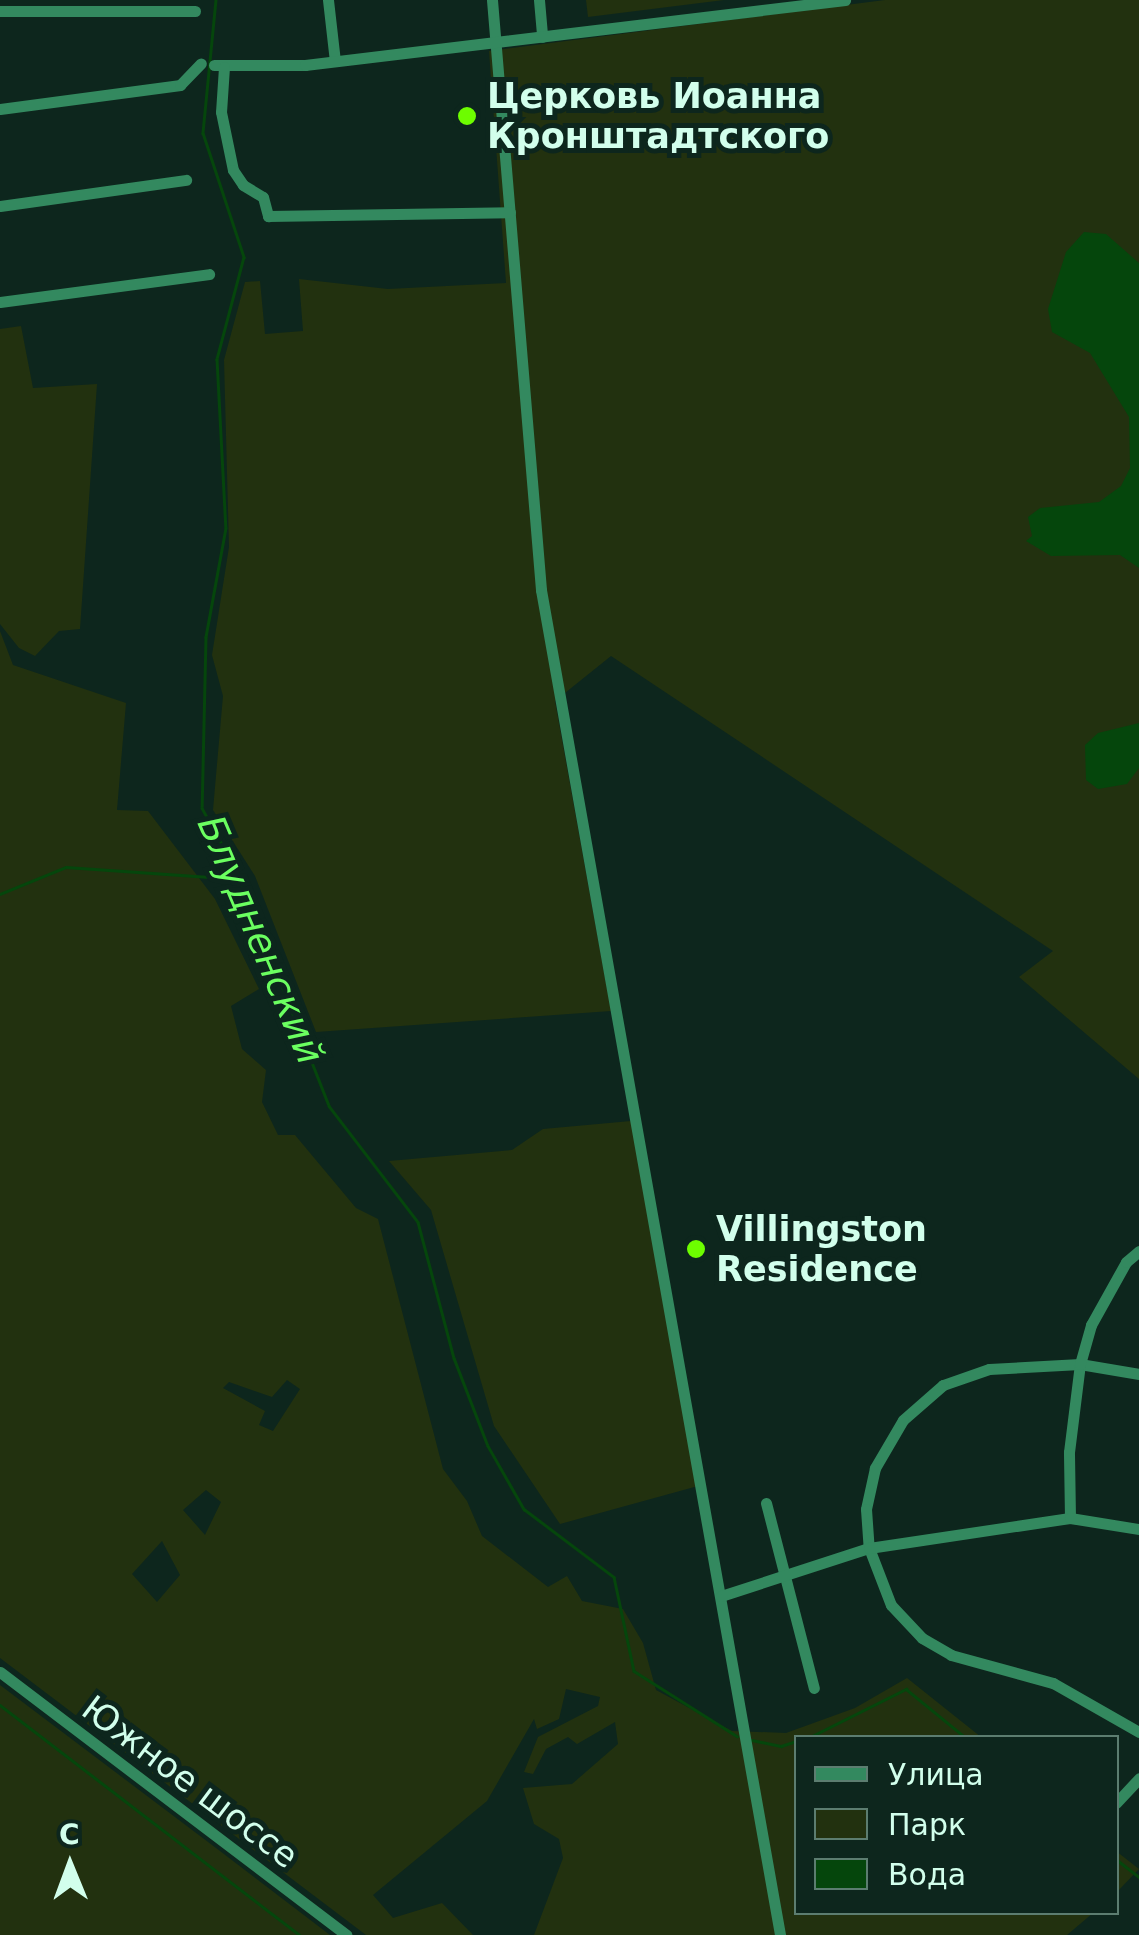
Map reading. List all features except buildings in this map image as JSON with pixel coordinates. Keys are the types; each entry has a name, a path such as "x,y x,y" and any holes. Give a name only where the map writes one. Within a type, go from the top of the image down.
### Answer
{"street":[{"path":"328,0 335,62"},
{"path":"492,0 541,590 780,1935"},
{"path":"539,0 542,37"},
{"path":"0,109 180,85 213,65 335,62 846,0"},
{"path":"0,10 196,11"},
{"path":"213,65 233,170 242,186 263,197 268,216 510,212"},
{"path":"0,206 186,180"},
{"path":"0,302 209,274"},
{"path":"1070,1518 1069,1452 1080,1364 1091,1325 1126,1262 1139,1252"},
{"path":"1139,1374 1080,1364 989,1369 943,1385 902,1420 874,1468 866,1508 869,1548 891,1605 922,1638 951,1655 1053,1683 1139,1732"},
{"path":"766,1503 814,1688"},
{"path":"721,1596 869,1548 1070,1518 1139,1530"},
{"name":"Южное шоссе","path":"0,1672 346,1935"},
{"path":"1119,1800 1139,1778"}],"green space":[{"path":"586,0 724,0 588,17"},
{"path":"885,0 1139,0 1139,1079 1019,977 1053,951 611,656 555,701 611,1011 316,1032 255,876 213,810 223,696 212,655 229,547 224,360 245,282 260,281 265,334 303,331 299,279 388,289 506,283 489,51"},
{"path":"21,326 33,388 97,384 80,629 59,631 35,656 19,648 0,624 0,329"},
{"path":"0,631 13,665 126,703 117,810 148,811 215,899 259,989 231,1006 242,1049 266,1070 262,1102 278,1135 295,1135 356,1208 378,1219 443,1469 467,1501 482,1536 548,1587 567,1576 582,1601 623,1609 643,1643 656,1690 732,1731 786,1733 855,1708 907,1678 978,1735 794,1735 794,1915 1091,1915 1067,1935 534,1935 563,1858 559,1839 534,1824 523,1788 572,1784 618,1744 615,1722 577,1744 568,1737 546,1749 533,1774 524,1772 538,1737 598,1706 600,1697 566,1689 559,1719 537,1729 534,1719 487,1801 373,1895 393,1918 442,1903 473,1935 366,1935 0,1658","holes":["287,1380 300,1389 273,1431 259,1425 265,1411 223,1388 229,1382 272,1397","206,1490 221,1502 205,1535 183,1510","162,1541 180,1575 157,1602 132,1574"]},
{"path":"631,1121 698,1486 560,1524 494,1426 431,1210 389,1161 512,1150 543,1129"},
{"path":"0,1685 220,1851 330,1935 0,1935"},
{"path":"1119,1853 1139,1869 1119,1890"}],"water":[{"path":"1084,232 1106,234 1139,263 1139,568 1120,555 1051,556 1026,541 1032,536 1028,517 1040,508 1099,502 1121,486 1130,468 1129,417 1090,353 1052,332 1048,309 1066,252"},
{"path":"1139,723 1139,768 1127,784 1098,789 1086,780 1085,745 1098,733"}],"waterway":[{"name":"Блудненский","path":"216,0 203,133 244,257 217,359 226,528 206,637 202,808 237,872 329,1106 418,1222 454,1358 488,1446 524,1509 614,1577 634,1671 737,1736"},
{"path":"0,894 66,867 224,878 237,872"},
{"name":"Блудненский","path":"814,1735 906,1689 962,1735"},
{"path":"0,1705 300,1935"},
{"name":"Блудненский","path":"752,1740 781,1746 794,1742"},
{"name":"Блудненский","path":"1119,1861 1139,1877"}],"place":[{"name":"Церковь Иоанна Кронштадтского","path":"467,116"},
{"name":"Villingston Residence","path":"696,1249"}]}
